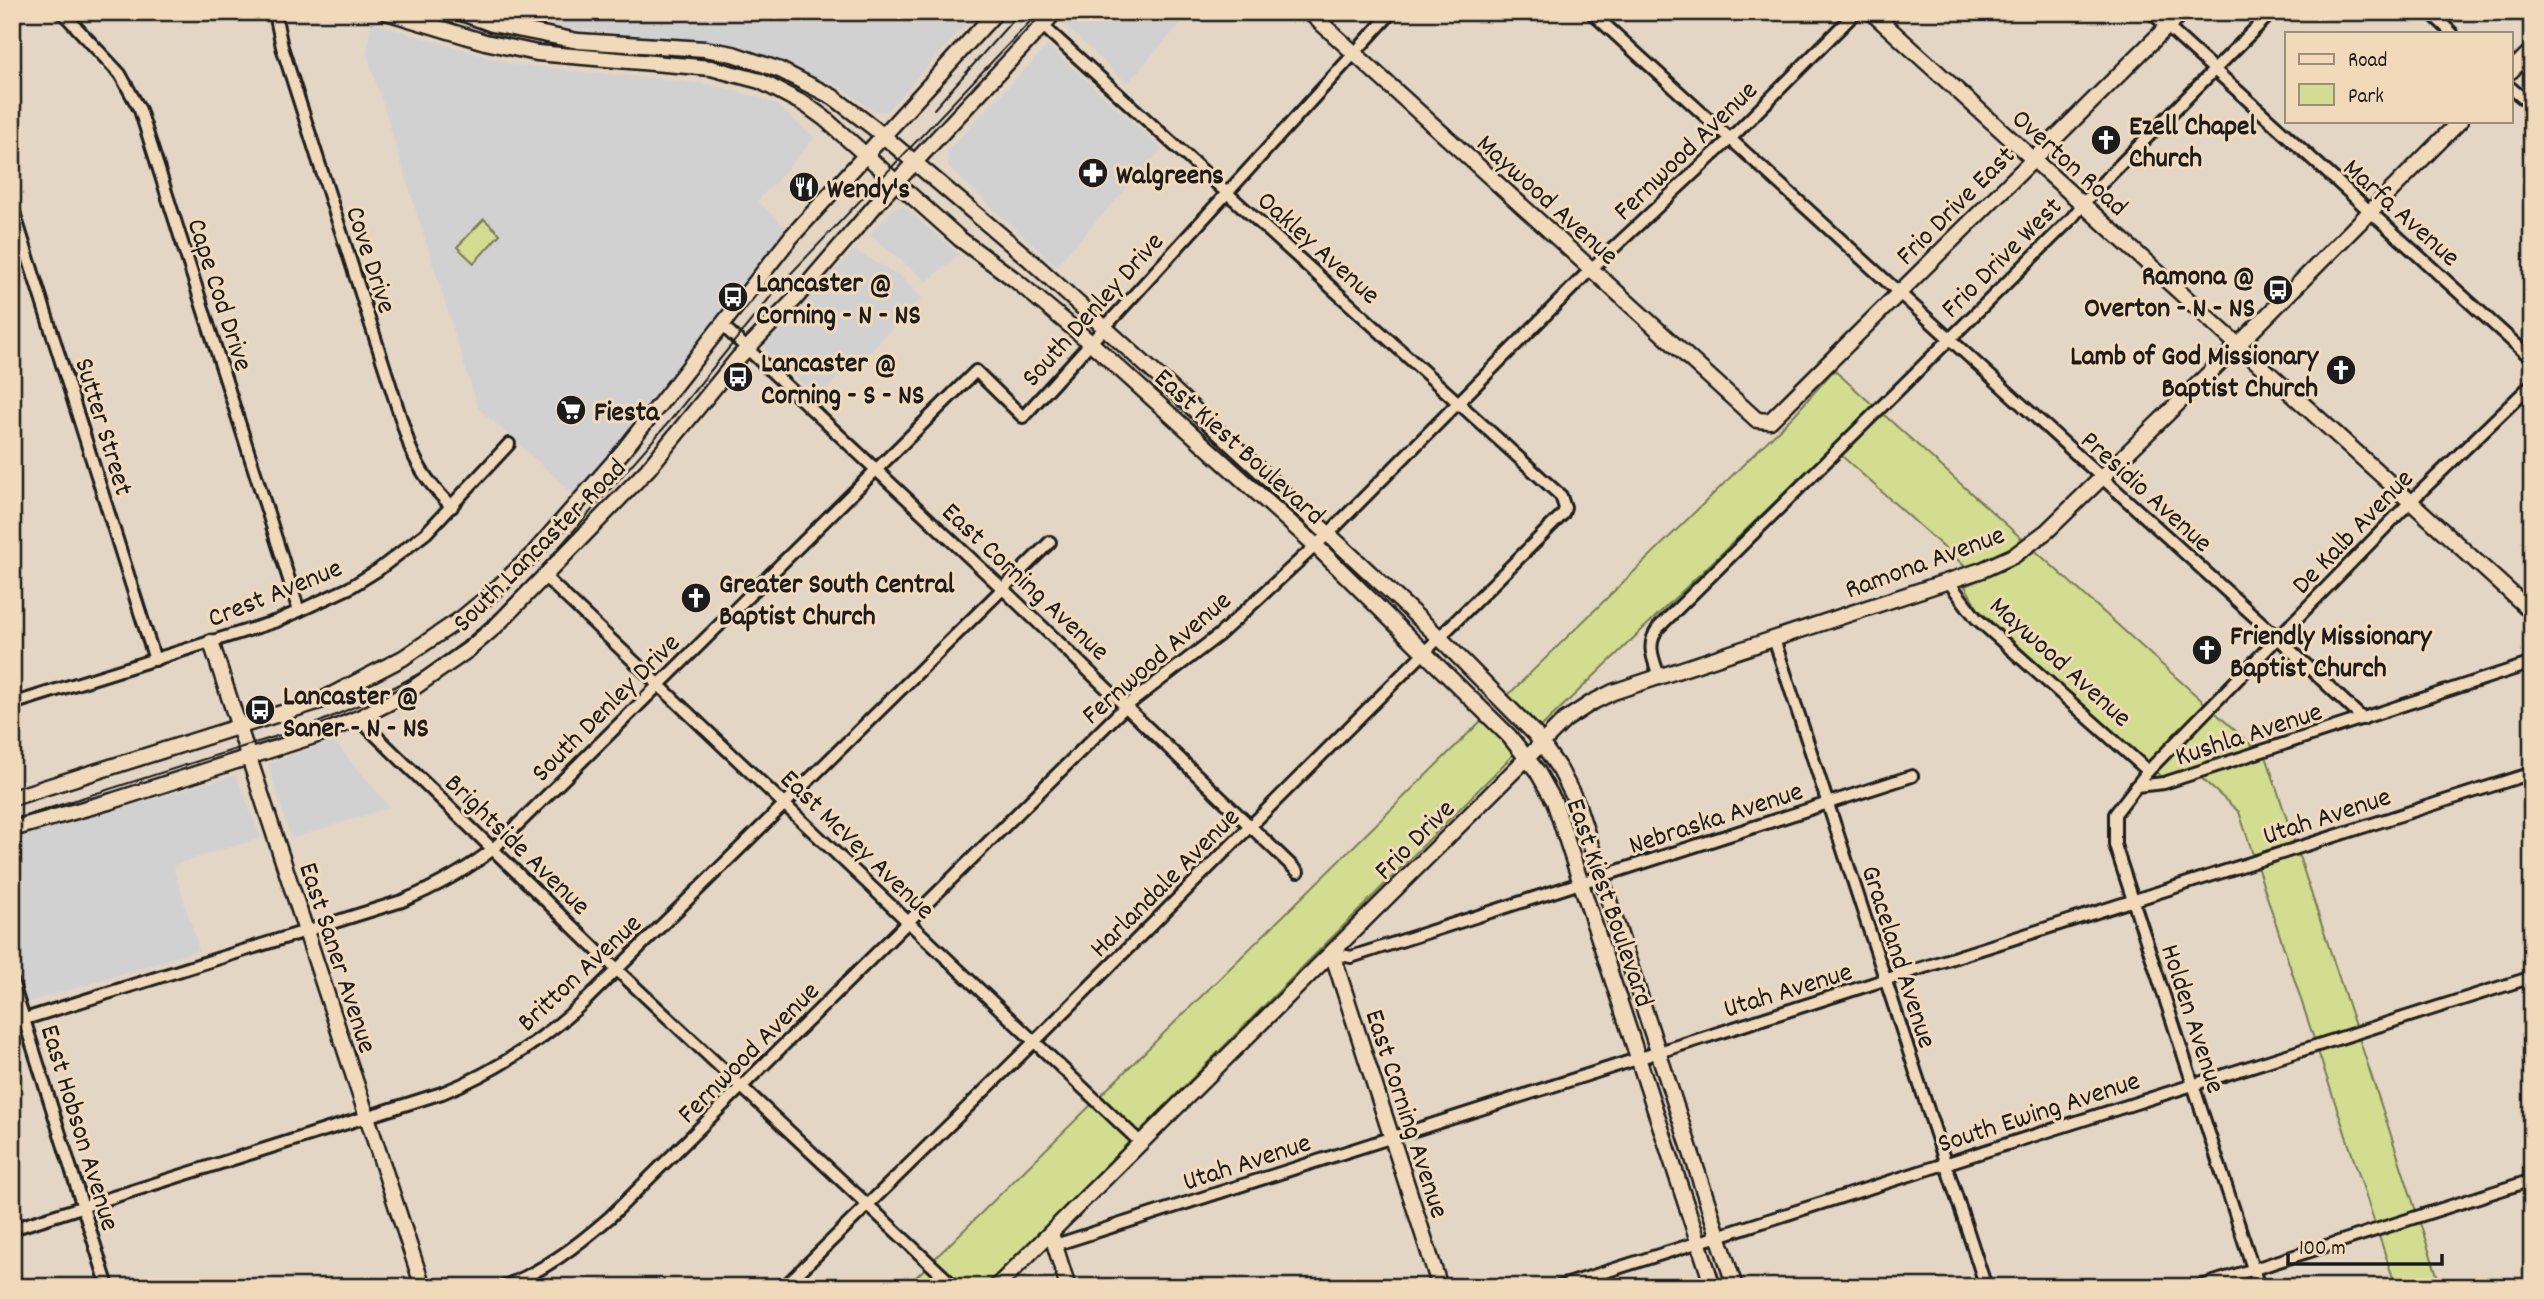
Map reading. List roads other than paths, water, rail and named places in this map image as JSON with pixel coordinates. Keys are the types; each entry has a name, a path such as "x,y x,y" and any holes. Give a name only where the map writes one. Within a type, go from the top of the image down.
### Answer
{"main road":[{"name":"East Kiest Boulevard","path":"458,12 492,24 538,35 578,41 705,49 733,54 780,69 819,89 883,136 1104,327 1440,638 1519,716 1542,743 1573,795 1735,1287"},
{"name":"South Lancaster Road","path":"12,798 320,701 371,676 431,640 490,595 532,555 623,452 791,237 996,12"},
{"name":"South Lancaster Road","path":"12,830 320,734 361,717 411,690 468,650 496,626 648,469 747,348 794,300 896,183 1055,12"},
{"name":"Maywood Avenue","path":"1309,12 1757,420"},
{"name":"Overton Road","path":"1871,12 2532,612"},
{"name":"Frio Drive East","path":"1757,420 1770,421 2182,12"},
{"name":"East Kiest Boulevard","path":"391,13 485,42 537,53 711,68 760,81 806,105 960,239 1014,279 1091,343 1315,545 1509,736 1528,758 1554,801 1713,1287"},
{"path":"2512,70 2532,50"},
{"name":"Ramona Avenue","path":"1659,676 1982,570 2032,544 2102,480 2459,122"},
{"name":"East Saner Avenue","path":"211,642 423,1287"},
{"name":"Frio Drive","path":"996,1287 1053,1239 1141,1143 1565,720 1613,692 1659,676"},
{"name":"East Corning Avenue","path":"1332,953 1440,1287"},
{"path":"1053,1239 1068,1287"}],"street":[{"name":"Cape Cod Drive","path":"62,12 120,75 140,110 299,611"},
{"name":"Cove Drive","path":"278,12 276,18 282,47 410,447 419,470 452,507"},
{"name":"South Denley Drive","path":"12,1023 332,924 434,888 464,872 493,849 976,371 1023,417 1392,12"},
{"name":"Presidio Avenue","path":"1591,12 2278,638 2363,719"},
{"name":"Fernwood Avenue","path":"500,1287 532,1273 584,1240 743,1088 1125,707 1219,635 1328,534 1591,269 1730,139 1856,12"},
{"name":"Marfa Avenue","path":"2151,12 2532,359"},
{"name":"Frio Drive West","path":"1659,676 1650,644 1658,628 2071,219 2272,12"},
{"path":"2430,12 2451,32"},
{"name":"Oakley Avenue","path":"1043,26 1459,402 1564,501"},
{"path":"2512,89 2532,106"},
{"name":"Sutter Street","path":"12,206 155,660"},
{"name":"East Corning Avenue","path":"722,325 1002,588 1298,872"},
{"name":"De Kalb Avenue","path":"2148,771 2410,501 2532,384"},
{"name":"Crest Avenue","path":"12,704 211,642 299,611 349,588 378,570 426,533 509,444"},
{"name":"Harlandale Avenue","path":"784,1287 1440,638 1563,514 1564,501"},
{"name":"Britton Avenue","path":"12,1229 442,1093 500,1066 558,1026 1050,542"},
{"name":"East McVey Avenue","path":"545,576 1141,1143"},
{"name":"Maywood Avenue","path":"1948,581 1976,618 2148,771"},
{"name":"Graceland Avenue","path":"1774,639 1986,1287"},
{"name":"Kushla Avenue","path":"2136,786 2164,783 2532,663"},
{"name":"Brightside Avenue","path":"361,717 365,724 616,969 955,1287"},
{"name":"Holden Avenue","path":"2148,771 2115,814 2115,845 2259,1287"},
{"name":"Utah Avenue","path":"1053,1239 1391,1138 2532,773"},
{"name":"Nebraska Avenue","path":"1332,953 1351,957 1912,776"},
{"name":"South Ewing Avenue","path":"1558,1287 2532,977"},
{"name":"East Hobson Avenue","path":"12,981 108,1287"},
{"path":"2197,1287 2532,1180"}],"tram line":[{"path":"934,109 1020,12"},
{"path":"12,820 315,724 368,701 422,672 462,643 499,611 541,568 669,422 780,285 1039,12"}],"place":[{"name":"Ezell Chapel Church","path":"2106,140"},
{"name":"Walgreens","path":"1093,173"},
{"name":"Wendy's","path":"804,187"},
{"name":"Ramona @ Overton - N - NS","path":"2278,290"},
{"name":"Lancaster @ Corning - N - NS","path":"733,297"},
{"name":"Lamb of God Missionary Baptist Church","path":"2341,370"},
{"name":"Lancaster @ Corning - S - NS","path":"738,377"},
{"name":"Fiesta","path":"571,410"},
{"name":"Greater South Central Baptist Church","path":"696,598"},
{"name":"Friendly Missionary Baptist Church","path":"2207,650"},
{"name":"Lancaster @ Saner - N - NS","path":"260,710"}]}
